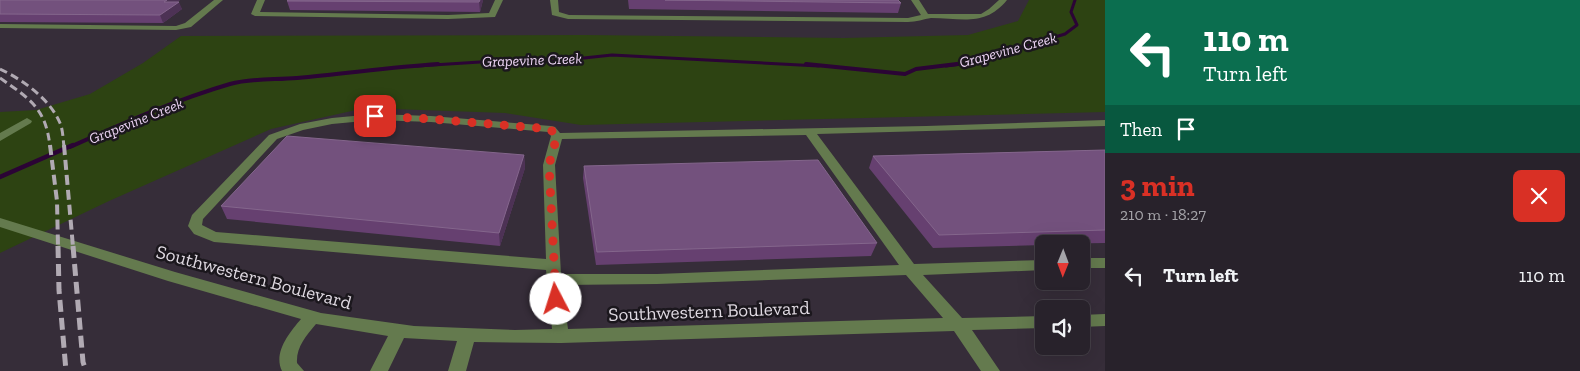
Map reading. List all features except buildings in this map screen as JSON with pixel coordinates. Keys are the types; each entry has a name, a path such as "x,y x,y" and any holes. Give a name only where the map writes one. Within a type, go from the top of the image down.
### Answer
{"street":[{"path":"0,26 176,28 188,25 219,0"},
{"path":"262,0 255,14 448,17 492,15 499,0"},
{"path":"554,0 555,13 568,17 908,20 920,19 926,16 982,16 992,11 1003,0"},
{"path":"915,0 926,16"},
{"path":"1035,265 657,279 554,272 214,236 199,231 195,226 196,218 273,137 300,127 375,116 550,129 557,136 1105,123"},
{"path":"0,138 27,120"},
{"path":"809,131 910,270 958,324 991,371"},
{"path":"557,136 549,165 554,272 561,336"},
{"name":"Southwestern Boulevard","path":"0,222 173,278 312,316 399,331 515,337 1035,322"},
{"path":"1090,264 1105,263"},
{"path":"295,371 288,367 286,359 288,350 312,316"},
{"path":"1090,321 1105,320"},
{"path":"379,371 399,331"},
{"path":"457,371 468,336"}],"green space":[{"path":"1029,0 1105,0 1105,112 581,125 505,113 365,108 271,129 109,201 0,253 0,112 36,110 90,94 143,63 181,36 584,35 844,38 968,35 1018,21"}],"waterway":[{"name":"Grapevine Creek","path":"946,66 970,63 1065,34 1077,25 1071,12 1075,0"},
{"name":"Grapevine Creek","path":"417,66 496,61 556,61 612,55 819,66"},
{"name":"Grapevine Creek","path":"70,147 169,105 209,90 238,82 438,64"},
{"name":"Grapevine Creek","path":"806,64 905,74 916,69 957,64"},
{"name":"Grapevine Creek","path":"0,177 73,145"}],"railway":[{"path":"0,69 35,91 50,106 61,126 64,147"},
{"path":"0,78 20,92 35,106 45,123 50,147"},
{"path":"50,145 57,201 58,247"},
{"path":"64,145 73,247"},
{"path":"58,246 59,290 66,371"},
{"path":"73,246 83,362 86,371"}],"route":[{"path":"375,116 550,129 557,136 549,165 556,299"}]}
